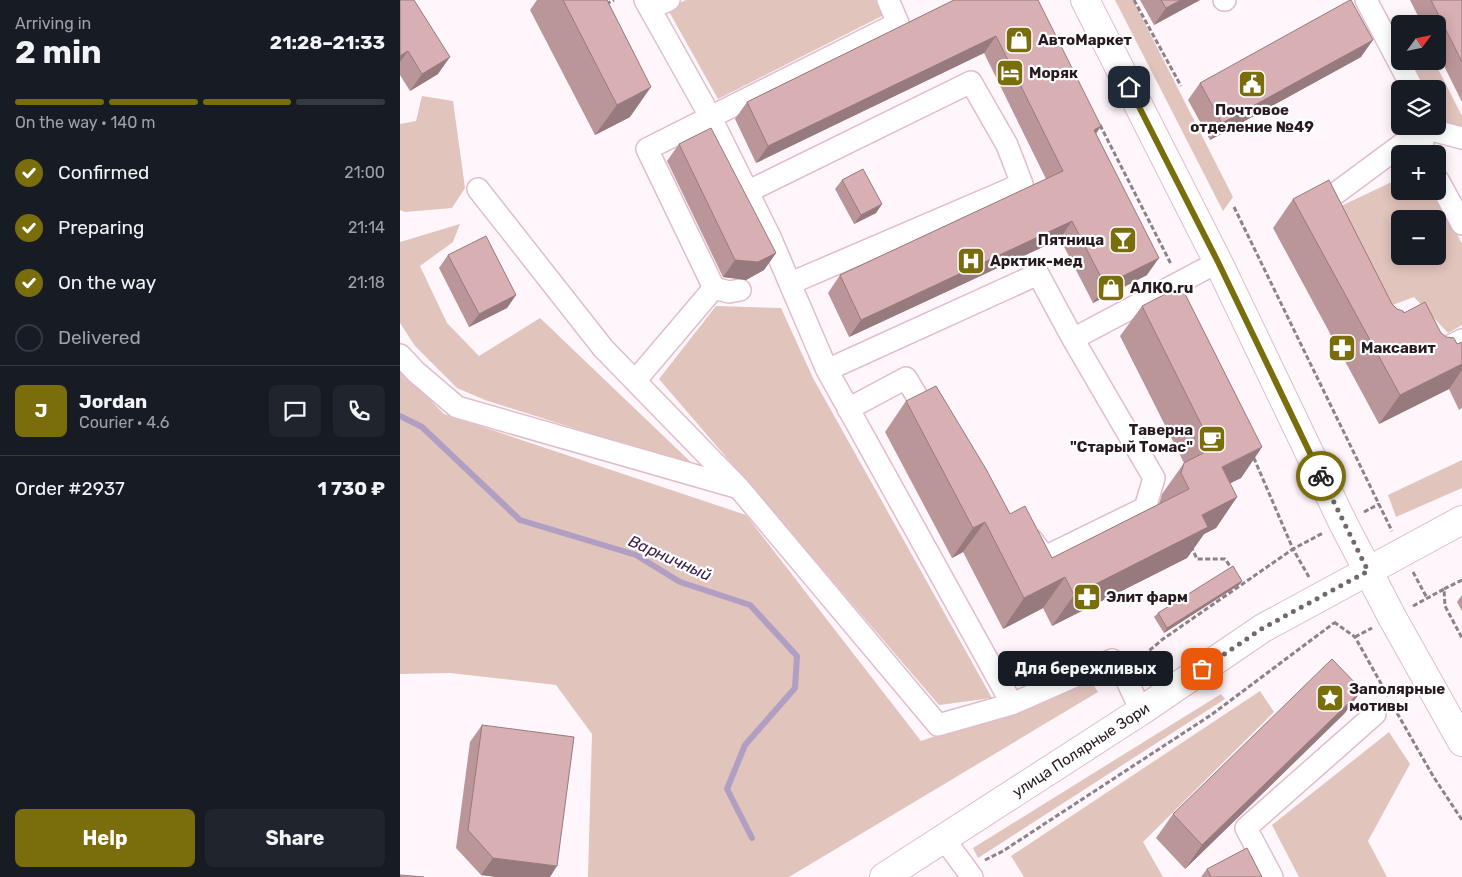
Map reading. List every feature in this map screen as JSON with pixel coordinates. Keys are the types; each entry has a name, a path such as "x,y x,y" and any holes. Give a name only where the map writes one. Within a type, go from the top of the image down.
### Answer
{"main road":[{"path":"1085,0 1218,262 1343,523 1392,617 1462,742"},
{"name":"улица Полярные Зори","path":"884,877 1141,711 1263,628 1462,520"}],"street":[{"path":"740,290 729,292 714,288 647,149 898,23 888,0"},
{"path":"1366,0 1409,80"},
{"path":"654,3 791,283 827,370 1012,704"},
{"path":"747,192 971,82 1007,145 1022,184 791,283"},
{"path":"1446,133 1462,138"},
{"path":"1333,231 1320,205 1413,135"},
{"path":"478,189 603,348 739,488 938,725 1012,704 1112,660 1124,672 1141,711"},
{"path":"1446,195 1462,224"},
{"path":"1073,339 1218,262"},
{"path":"827,370 1038,274 1073,339 1154,478 1145,508 1045,557 1020,525"},
{"path":"635,381 714,288"},
{"path":"1423,338 1432,355 1462,340"},
{"path":"400,355 416,372 457,407 739,488"},
{"path":"848,409 906,378 942,438"},
{"path":"1272,877 1246,828 1387,708"},
{"path":"944,839 970,873"}],"path":[{"path":"601,7 614,0"},
{"path":"1134,0 1181,86"},
{"path":"1099,124 1180,283"},
{"path":"1234,207 1379,504"},
{"path":"1124,672 1164,639 1293,549 1250,448"},
{"path":"1189,541 1198,559 1225,559 1234,572"},
{"path":"1240,578 1244,584"},
{"path":"1427,598 1462,580"},
{"path":"1444,589 1445,606 1462,638"},
{"path":"970,873 1211,715 1334,623 1356,637 1387,708 1462,820"}],"shaded area":[{"path":"686,0 879,0 886,14 718,99 667,8"},
{"path":"1115,0 1133,0 1233,197 1223,211"},
{"path":"1413,70 1439,70 1444,80 1418,80"},
{"path":"1446,85 1462,116 1462,127 1446,127"},
{"path":"422,96 453,101 465,188 452,208 405,212 400,210 400,124 416,121"},
{"path":"1391,182 1391,200 1440,200 1445,210 1391,210 1391,265 1446,265 1446,211 1462,244 1462,325 1448,333 1414,297 1390,306 1337,208"},
{"path":"460,224 453,242 420,266 447,323 479,356 540,318 696,467 485,400 457,388 415,346 400,323 400,242"},
{"path":"716,306 781,308 813,378 992,698 939,705 659,379"},
{"path":"400,369 444,414 746,515 921,741 1091,681 1098,692 789,877 588,877 592,734 556,685 450,673 400,674"},
{"path":"1462,460 1462,488 1396,517 1388,495"},
{"path":"1260,691 1274,712 1143,842 1163,877 1024,877 1011,856"},
{"path":"1221,694 1225,699 978,858 973,848"},
{"path":"1389,732 1410,764 1368,841 1387,877 1299,877 1272,825"}],"building":[{"path":"400,0 414,0 450,57 422,74 408,51 400,56"},
{"path":"563,0 607,0 651,87 617,105"},
{"path":"954,0 1038,0 1101,126 1094,130 1159,258 1105,285 1072,221 861,320 840,275 1063,171 996,36 768,146 747,102"},
{"path":"1161,0 1181,0 1166,8"},
{"path":"1350,0 1373,40 1222,123 1200,83"},
{"path":"1431,0 1462,0 1462,62 1446,30 1446,15 1438,15"},
{"path":"711,128 776,253 758,262 735,260 679,144"},
{"path":"863,169 882,204 861,215 842,180"},
{"path":"1329,180 1392,304 1404,313 1425,302 1441,333 1446,337 1454,338 1457,344 1462,342 1462,364 1400,395 1293,199"},
{"path":"486,236 516,295 479,314 448,255"},
{"path":"1181,286 1262,447 1222,467 1237,497 1202,515 1208,527 1074,595 1065,577 1024,598 985,522 973,528 906,401 936,386 986,469 1010,514 1025,506 1052,558 1189,489 1181,473 1184,463 1213,448 1142,306"},
{"path":"1233,566 1242,581 1167,628 1158,613"},
{"path":"1332,659 1362,690 1202,845 1173,814"},
{"path":"482,725 574,737 557,866 493,858 468,830"},
{"path":"1247,848 1262,877 1211,877 1207,869"},
{"path":"400,875 424,877 400,877"}],"waterway":[{"name":"Варничный","path":"400,416 422,427 520,520 636,555 680,582 750,605 797,656 795,688 745,745 727,789 752,838"}],"way so far":[{"path":"1202,669 1263,628 1368,571 1321,476"}],"place":[{"name":"АвтоМаркет","path":"1019,40"},
{"name":"Моряк","path":"1010,73"},
{"name":"Почтовое отделение №49","path":"1252,84"},
{"name":"Пятница","path":"1123,240"},
{"name":"Арктик-мед","path":"971,261"},
{"name":"АЛКО.ru","path":"1111,288"},
{"name":"Максавит","path":"1342,348"},
{"name":"Таверна \"Старый Томас\"","path":"1212,439"},
{"name":"Элит фарм","path":"1087,597"},
{"name":"Для бережливых","path":"1202,669"},
{"name":"Заполярные мотивы","path":"1330,698"}],"route":[{"path":"1129,87 1218,262 1321,476"}]}
